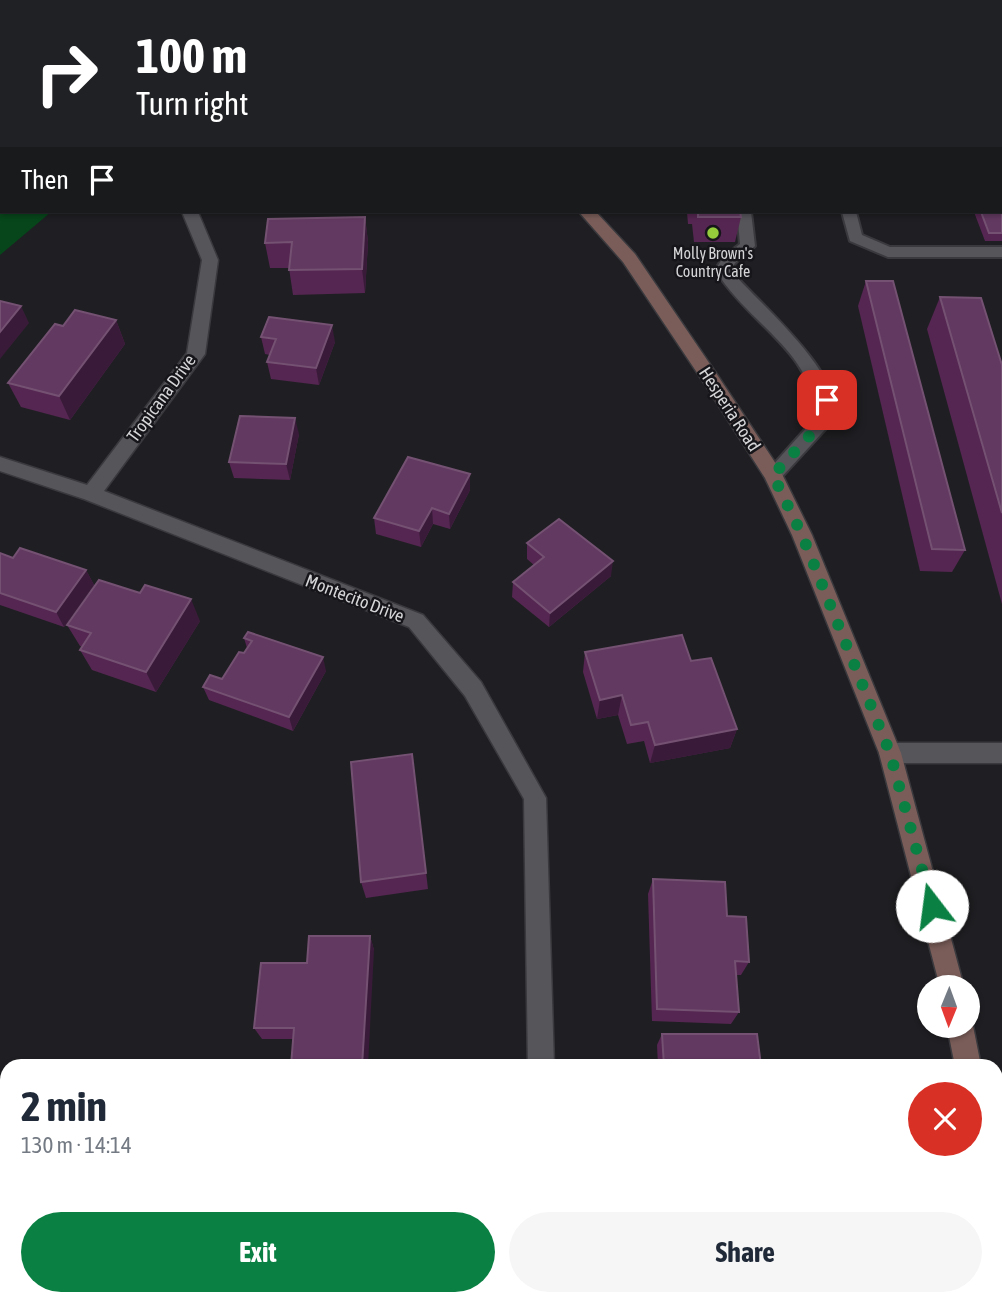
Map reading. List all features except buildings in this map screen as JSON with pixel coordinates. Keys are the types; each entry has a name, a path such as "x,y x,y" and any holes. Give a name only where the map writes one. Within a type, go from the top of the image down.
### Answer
{"main road":[{"name":"Hesperia Road","path":"589,214 629,258 773,475 802,535 890,753 949,975"},
{"path":"962,1038 967,1059"}],"street":[{"name":"Tropicana Drive","path":"91,494 195,354 210,260 191,214"},
{"name":"Montecito Drive","path":"0,464 91,494 416,621 473,689 535,798 541,1059"},
{"path":"890,753 1002,753"}],"lane":[{"path":"744,214 748,246 729,260 725,267 728,277 793,347 818,379 827,400 826,418 773,475"},
{"path":"849,214 855,238 888,252 1002,252"}],"green space":[{"path":"0,214 49,214 0,255"}],"place":[{"name":"Molly Brown's Country Cafe","path":"713,233"}],"route":[{"path":"827,400 826,418 773,475 802,535 890,753 932,906"}]}
